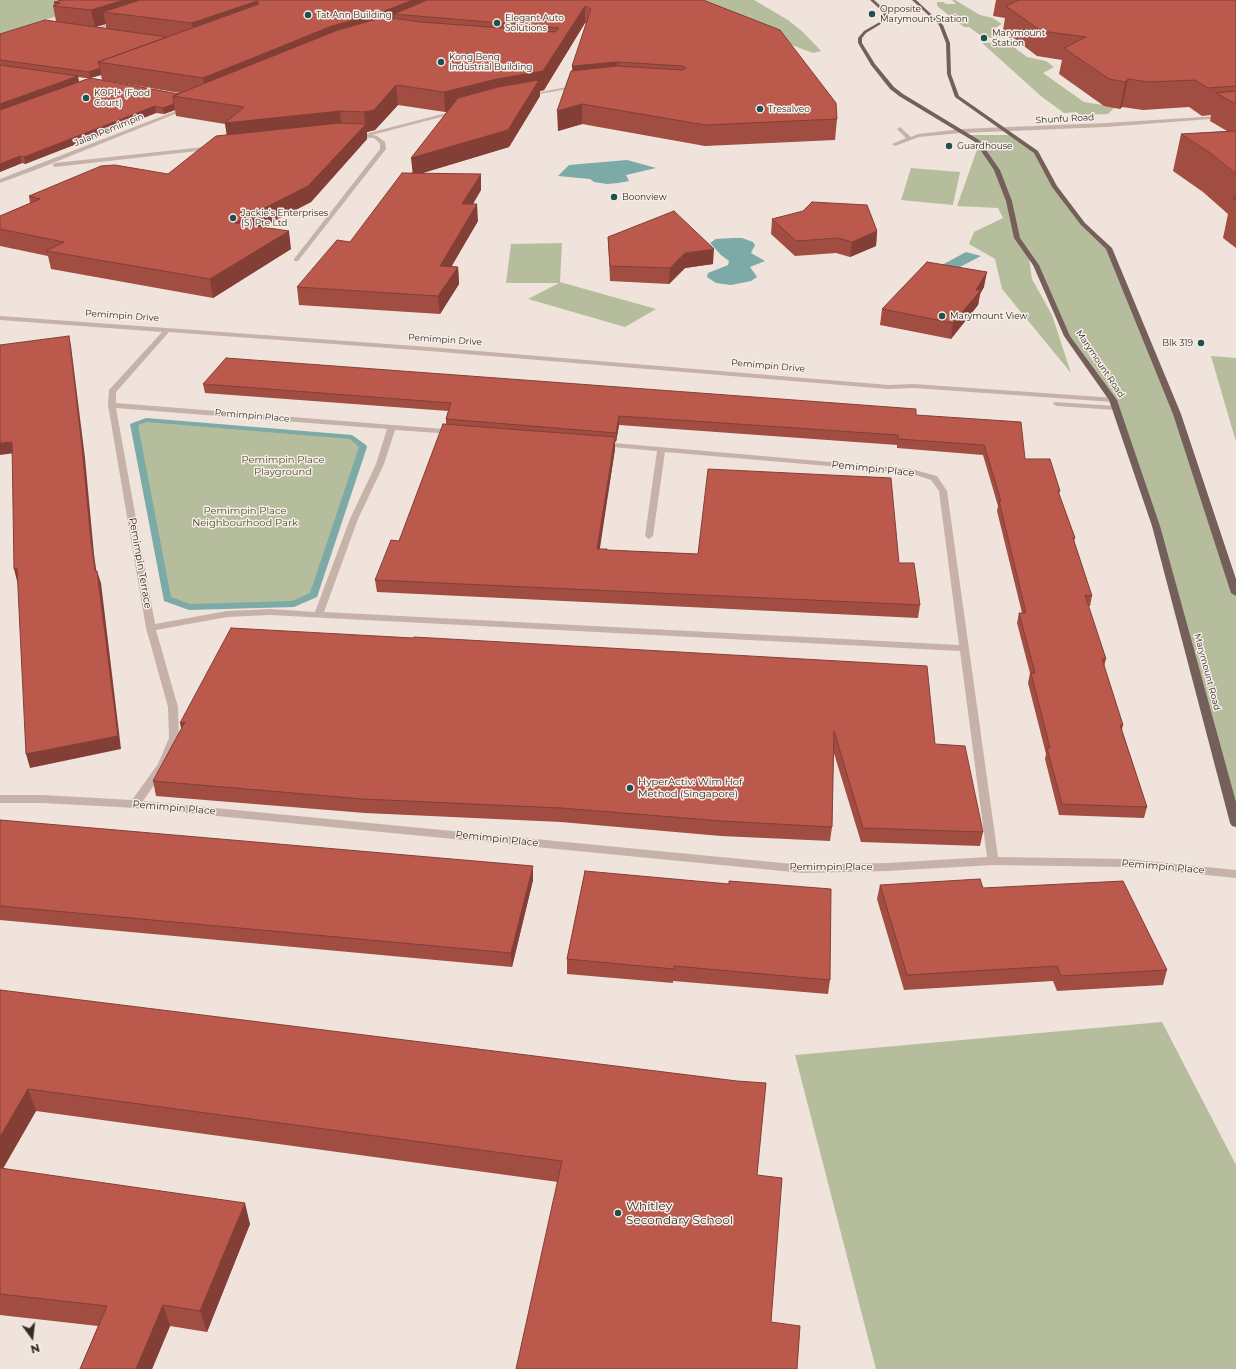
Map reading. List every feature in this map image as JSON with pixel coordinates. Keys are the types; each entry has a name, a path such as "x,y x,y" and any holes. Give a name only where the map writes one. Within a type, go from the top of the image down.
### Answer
{"main road":[{"name":"Marymount Road","path":"872,0 884,11 887,19 865,32 860,38 860,43 873,65 892,88 906,100 977,141 998,170 1009,201 1017,238 1036,265 1067,336 1114,404 1156,526 1236,823"},
{"path":"914,0 941,25 948,44 949,74 957,96 1036,152 1054,186 1083,224 1109,248 1177,414 1236,592"}],"street":[{"path":"93,30 123,20"},
{"path":"86,29 109,32"},
{"path":"525,96 585,86"},
{"name":"Jalan Pemimpin","path":"0,181 42,166 193,106"},
{"path":"365,135 461,110"},
{"name":"Shunfu Road","path":"895,144 938,133 961,131 1236,116"},
{"path":"900,130 910,139"},
{"path":"296,260 382,152 384,146 382,142 375,137 365,135 348,135"},
{"name":"Jalan Pemimpin","path":"42,166 217,148"},
{"name":"Pemimpin Drive","path":"0,318 663,367 889,387 913,393 1114,404"},
{"name":"Pemimpin Terrace","path":"135,804 163,765 174,738 173,706 152,628 112,405 112,392 167,330"},
{"name":"Pemimpin Place","path":"112,405 463,433"},
{"path":"319,614 354,518 380,464 392,427"},
{"name":"Pemimpin Place","path":"590,443 911,471 934,478 943,491 994,861"},
{"path":"649,536 661,449"},
{"path":"152,628 227,614 270,612 964,648"},
{"name":"Pemimpin Place","path":"0,799 43,799 135,804 803,869 887,867 994,861 1127,863 1236,874"}],"green space":[{"path":"0,0 109,0 0,34"},
{"path":"694,0 754,0 788,20 803,32 821,51 813,53 757,32"},
{"path":"952,0 955,0 980,15 993,18 1002,24 993,29 1000,37 984,38 969,27 964,27 937,6 937,2 956,4"},
{"path":"1007,42 1027,57 1046,61 1054,67 1043,73 1084,102 1115,107 1108,114 1080,115 1077,112 1064,113 1042,97 982,43"},
{"path":"968,135 1013,135 1036,152 1054,186 1083,224 1109,248 1177,414 1236,593 1236,823 1156,526 1116,408 1067,336 1053,301 1029,258 1032,279 1052,315 1071,373 1002,289 995,259 969,244 974,232 1003,218 998,208 957,206 979,144"},
{"path":"911,168 960,172 953,205 901,200"},
{"path":"562,243 560,282 656,309 625,327 528,299 559,283 506,283 511,244"},
{"path":"1211,356 1236,358 1236,442"},
{"name":"Pemimpin Place Neighbourhood Park","path":"146,420 352,437 363,447 314,595 294,604 189,607 167,599 134,424"},
{"path":"1162,1022 1236,1165 1236,1369 876,1369 795,1055"}],"water":[{"path":"627,160 656,168 626,175 629,181 607,184 594,182 590,179 558,176 569,165"},
{"path":"742,238 753,242 755,245 751,253 765,261 750,267 757,277 751,281 731,285 716,283 707,277 708,273 728,265 729,261 710,243 716,239"},
{"path":"966,252 981,256 956,269 942,265"}],"building":[{"path":"62,0 124,0 91,10 53,6 60,3 54,2"},
{"path":"140,0 413,0 382,12 332,26 203,78 98,62 259,4 257,1 192,23 103,12"},
{"path":"427,0 703,0 780,30 836,103 837,119 705,125 582,104 557,111 571,71 617,66 682,70 686,68 683,66 617,62 572,66 591,9 585,6 543,71 497,79 444,92 396,85 374,110 364,112 340,111 225,123 244,107 173,96 338,30 384,17 421,22 555,32 559,28 394,14"},
{"path":"1019,0 1236,0 1236,86 1208,88 1195,80 1149,82 1128,79 1125,82 1109,79 1064,48 1086,37 1041,31 1006,6"},
{"path":"45,20 167,37 98,62 100,68 89,72 0,60 0,34"},
{"path":"0,65 78,76 0,104"},
{"path":"90,78 179,94 173,96 174,104 163,108 155,106 24,157 20,156 0,164 0,110"},
{"path":"539,80 508,130 411,158 458,98 498,87"},
{"path":"1236,91 1236,104 1216,93"},
{"path":"340,123 366,124 308,186 235,223 289,231 210,279 46,251 64,242 0,229 0,216 40,199 29,196 101,166 115,165 168,174 216,136"},
{"path":"1236,131 1236,174 1212,154 1181,134"},
{"path":"402,173 481,174 462,204 477,204 440,266 458,267 438,296 297,287 337,240 350,242"},
{"path":"812,202 867,205 877,231 852,242 838,238 796,241 772,219 803,211"},
{"path":"674,211 714,249 685,253 670,268 610,266 608,237"},
{"path":"927,262 987,272 976,290 981,290 953,323 882,309"},
{"path":"69,336 91,542 95,571 97,571 118,736 26,754 17,568 14,569 12,442 0,443 0,345"},
{"path":"226,358 916,409 916,415 1021,422 1025,459 1050,459 1060,491 1058,491 1075,538 1073,538 1092,596 1085,595 1106,659 1102,659 1123,725 1120,725 1147,807 1062,804 1047,748 1050,748 1031,673 1035,673 1019,613 1026,613 999,501 1001,501 984,445 898,439 898,435 619,416 616,433 446,419 451,403 203,384"},
{"path":"443,424 615,437 597,549 698,554 708,469 891,478 899,563 914,563 920,605 375,580 391,540 399,541"},
{"path":"231,628 927,666 935,744 965,746 983,832 863,828 834,731 832,827 722,821 561,808 363,799 153,781 185,722 180,723"},
{"path":"0,820 533,866 511,953 0,906"},
{"path":"585,871 729,884 729,881 831,889 830,980 674,966 674,969 567,959"},
{"path":"980,879 983,888 1123,881 1167,970 1061,976 1057,966 907,975 880,885"},
{"path":"0,990 737,1081 766,1083 757,1175 782,1178 771,1322 800,1326 797,1369 516,1369 562,1161 28,1089 0,1137"},
{"path":"0,1168 245,1203 200,1311 163,1305 136,1369 80,1369 107,1306 0,1294"}],"waterway":[{"path":"146,420 352,437 363,447 314,595 294,604 189,607 167,599 134,424 146,420"}],"place":[{"name":"Opposite Marymount Station","path":"872,14"},
{"name":"Tat Ann Building","path":"308,15"},
{"name":"Elegant Auto Solutions","path":"497,23"},
{"name":"Marymount Station","path":"984,38"},
{"name":"Kong Beng Industrial Building","path":"441,62"},
{"name":"KOPI+ (Food Court)","path":"86,98"},
{"name":"Tresalveo","path":"760,109"},
{"name":"Guardhouse","path":"949,146"},
{"name":"Boonview","path":"614,197"},
{"name":"Jackie's Enterprises (S) Pte Ltd","path":"233,218"},
{"name":"Marymount View","path":"942,316"},
{"name":"Blk 319","path":"1201,343"},
{"name":"HyperActiv: Wim Hof Method (Singapore)","path":"630,788"},
{"name":"Whitley Secondary School","path":"618,1213"}],"park label":[{"name":"Pemimpin Place Playground","path":"283,466"}]}
